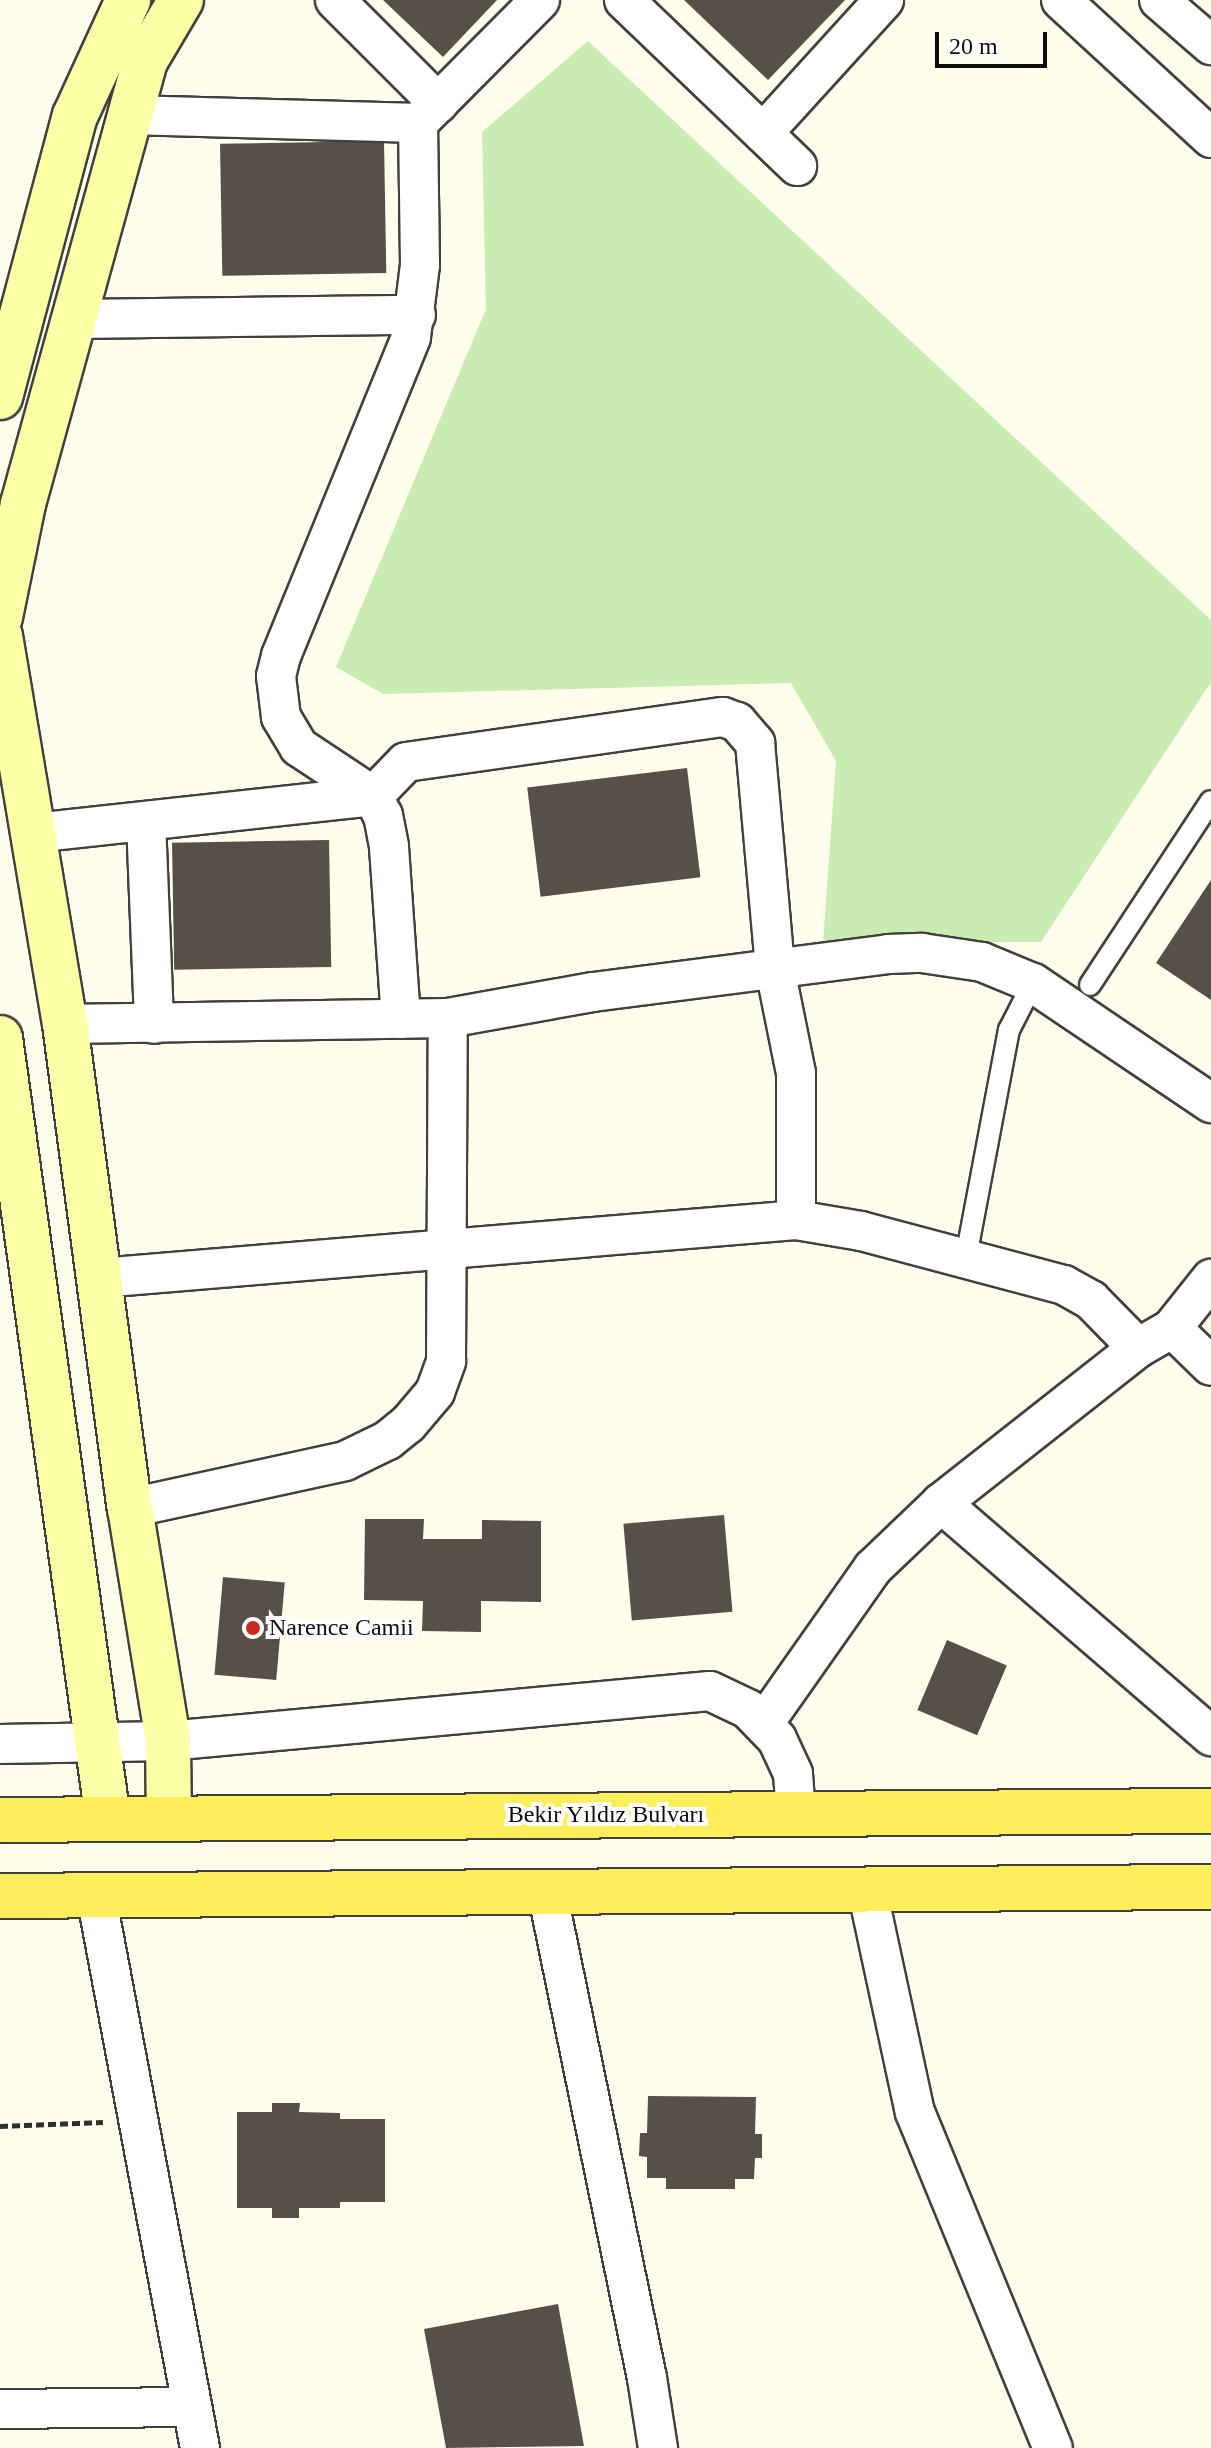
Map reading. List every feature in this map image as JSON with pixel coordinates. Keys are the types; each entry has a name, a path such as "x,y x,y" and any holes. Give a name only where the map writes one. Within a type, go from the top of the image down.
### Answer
{"main road":[{"name":"Bekir Yıldız Bulvarı","path":"0,1820 1211,1811"},
{"path":"0,1896 1211,1887"}],"street":[{"path":"3,381 75,116 128,0"},
{"path":"0,617 23,504 145,61 181,0"},
{"path":"335,0 428,113"},
{"path":"401,1019 388,830 373,796 299,747 281,717 276,676 281,656 405,358 416,315 428,113 540,0"},
{"path":"624,0 797,166"},
{"path":"763,133 884,0"},
{"path":"1061,0 1211,138"},
{"path":"1159,0 1211,45"},
{"path":"130,115 428,113"},
{"path":"74,319 416,315"},
{"path":"0,636 65,1024 130,1508 168,1741 169,1818"},
{"path":"33,833 373,796 406,762 723,717 737,722 755,743 775,969 796,1073 796,1220"},
{"path":"146,821 154,1024"},
{"path":"65,1024 448,1018 593,992 922,953 982,962 1033,983 1211,1103"},
{"path":"130,1508 345,1461 388,1440 426,1405 443,1377 446,1361 448,1018"},
{"path":"0,1038 8,1147 108,1819"},
{"path":"100,1278 796,1220 861,1231 1064,1285 1091,1300 1138,1348"},
{"path":"764,1723 873,1568 941,1503 1138,1348 1172,1328 1211,1279"},
{"path":"1172,1328 1211,1366"},
{"path":"941,1503 1211,1736"},
{"path":"0,1744 168,1741 710,1691 748,1709 777,1739 793,1774 796,1814"},
{"path":"867,1889 915,2112 1053,2448"},
{"path":"547,1891 647,2378 658,2448"},
{"path":"96,1895 200,2448"},
{"path":"0,2409 192,2407"}],"lane":[{"path":"1090,985 1211,801"},
{"path":"966,1257 1009,1030 1033,983"}],"path":[{"path":"0,2126 138,2121"}],"green space":[{"path":"588,41 1211,620 1211,682 1041,942 823,943 836,761 791,683 383,694 336,667 486,309 482,132"}],"building":[{"path":"383,0 497,0 443,57"},
{"path":"684,0 845,0 768,80"},
{"path":"384,141 386,273 222,276 220,144"},
{"path":"687,768 700,877 541,897 527,788"},
{"path":"329,840 331,967 174,970 172,843"},
{"path":"1211,880 1211,1000 1156,963"},
{"path":"724,1515 732,1612 632,1620 623,1524"},
{"path":"365,1519 424,1519 423,1539 482,1539 482,1520 541,1521 541,1602 481,1601 481,1632 422,1631 423,1601 364,1600"},
{"name":"Narence Camii","path":"223,1577 285,1582 276,1680 214,1675"},
{"path":"947,1640 1007,1665 977,1735 917,1710"},
{"path":"648,2096 756,2097 755,2134 762,2134 762,2158 755,2158 754,2179 735,2179 735,2189 666,2189 666,2178 647,2178 647,2157 639,2156 640,2133 647,2133"},
{"path":"272,2103 300,2103 299,2112 340,2113 340,2119 385,2119 385,2202 340,2202 340,2208 299,2208 299,2218 272,2218 272,2208 237,2208 237,2112 272,2112"},
{"path":"558,2304 584,2446 446,2448 424,2329"}],"place":[{"name":"Narence Camii","path":"253,1628"}]}
